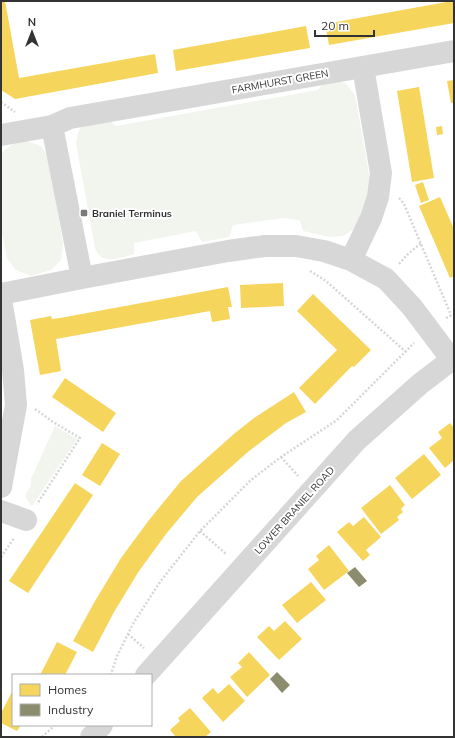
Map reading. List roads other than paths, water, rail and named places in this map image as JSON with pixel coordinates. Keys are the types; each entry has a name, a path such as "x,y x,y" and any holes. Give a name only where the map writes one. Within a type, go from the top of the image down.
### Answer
{"street":[{"name":"FARMHURST GREEN","path":"1,135 52,126 70,118 454,51"},
{"path":"351,260 371,218 378,197 381,173 363,67"},
{"path":"52,126 82,278"},
{"path":"1,294 228,251 265,246 296,246 324,251 351,260 386,279 412,306 453,359"},
{"path":"1,298 13,370 16,405 1,486"},
{"name":"LOWER BRANIEL ROAD","path":"147,674 357,440 420,384 453,359"},
{"path":"1,511 26,520"},
{"path":"91,737 101,726"}],"place":[{"name":"Braniel Terminus","path":"84,213"}]}
